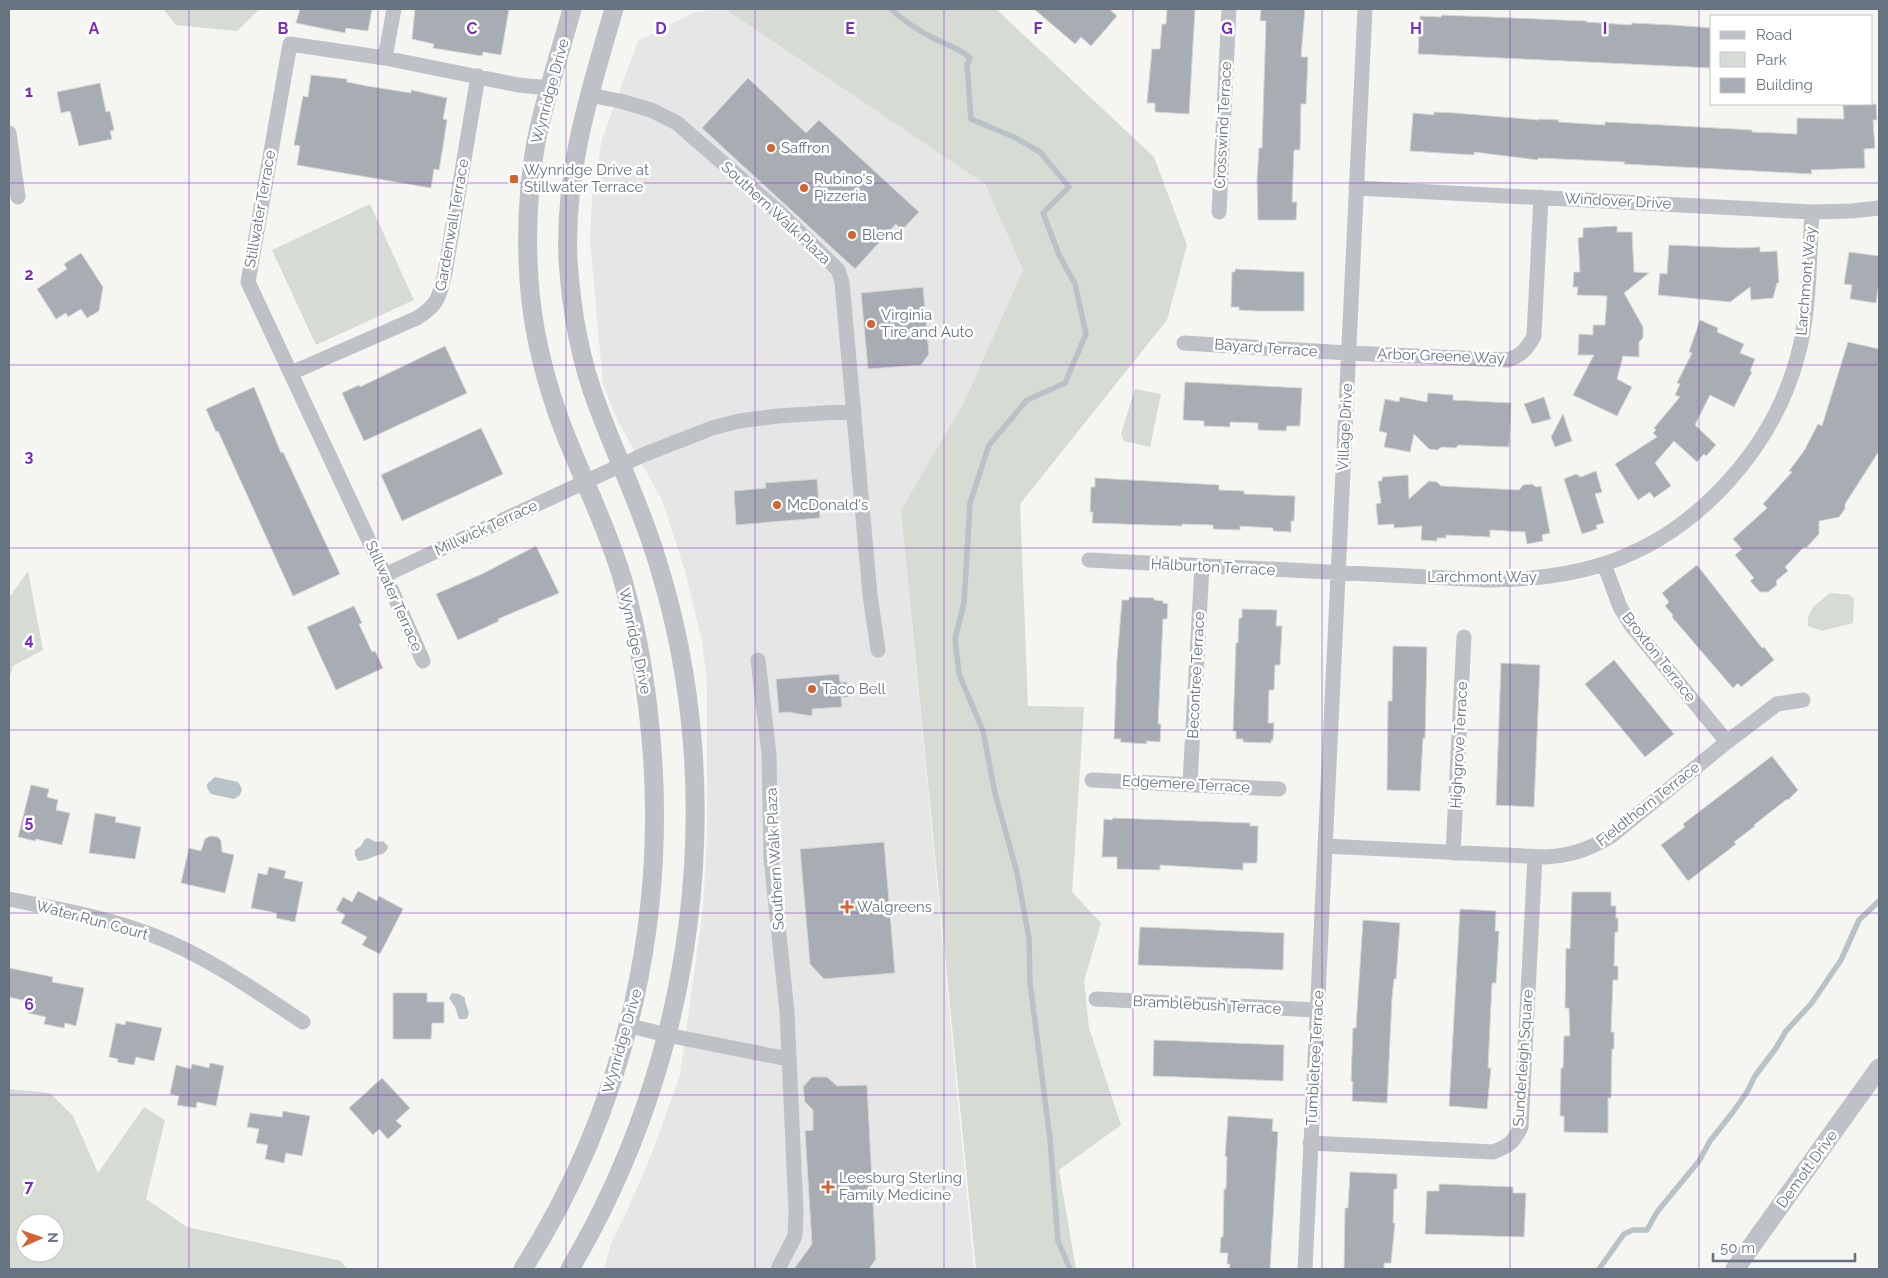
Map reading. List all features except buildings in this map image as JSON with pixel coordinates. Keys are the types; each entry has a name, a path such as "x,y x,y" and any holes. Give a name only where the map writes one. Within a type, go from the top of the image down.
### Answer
{"street":[{"path":"385,58 394,9"},
{"name":"Wynridge Drive","path":"523,1269 548,1229 576,1176 612,1084 630,1026 644,953 651,896 655,794 652,742 645,683 634,623 621,575 550,390 538,346 529,282 530,190 536,142 572,9"},
{"path":"570,1269 608,1199 653,1086 667,1035 686,946 694,842 695,787 684,673 661,574 644,518 598,406 587,374 572,304 568,208 574,163 589,95 614,9"},
{"name":"Crosswind Terrace","path":"1219,212 1229,9"},
{"name":"Village Drive","path":"1325,846 1365,9"},
{"name":"Stillwater Terrace","path":"423,661 385,575 248,282 290,44 385,58 518,84 550,88"},
{"name":"Gardenwall Terrace","path":"291,373 417,318 430,309 439,298 445,273 478,76"},
{"name":"Southern Walk Plaza","path":"589,95 620,100 650,110 677,123 767,201 838,270 842,282 870,586 878,650"},
{"path":"9,133 18,197"},
{"name":"Windover Drive","path":"1356,188 1812,212 1879,208"},
{"name":"Arbor Greene Way","path":"1348,353 1507,360 1518,357 1528,348 1534,336 1541,197"},
{"name":"Larchmont Way","path":"1338,573 1488,580 1526,580 1562,575 1604,564 1624,556 1657,539 1688,518 1712,498 1757,445 1773,418 1789,384 1800,348 1806,312 1812,212"},
{"name":"Bayard Terrace","path":"1184,342 1348,353"},
{"path":"586,482 712,428 739,421 778,416 854,411"},
{"name":"Millwick Terrace","path":"385,575 586,482"},
{"name":"Halburton Terrace","path":"1089,560 1338,573"},
{"name":"Broxton Terrace","path":"1604,564 1620,607 1631,625 1726,742"},
{"name":"Becontree Terrace","path":"1190,783 1202,566"},
{"name":"Highgrove Terrace","path":"1453,852 1464,637"},
{"name":"Southern Walk Plaza","path":"758,660 769,754 771,858 786,1012 796,1211 795,1236 778,1269"},
{"name":"Fieldthorn Terrace","path":"1325,846 1535,857 1570,855 1590,848 1610,837 1726,742 1777,704 1802,700"},
{"name":"Edgemere Terrace","path":"1092,780 1279,788"},
{"name":"Tumbletree Terrace","path":"1305,1269 1325,846"},
{"name":"Sunderleigh Square","path":"1310,1143 1493,1152 1506,1148 1516,1139 1521,1126 1535,857"},
{"name":"Water Run Court","path":"9,899 114,922 152,935 192,952 304,1022"},
{"name":"Bramblebush Terrace","path":"1096,999 1317,1010"},
{"path":"630,1026 788,1059"},
{"name":"Demott Drive","path":"1735,1269 1879,1068"}],"shaded area":[{"path":"725,9 985,184 1023,270 964,402 901,510 974,1269 604,1269 611,1243 652,1153 680,1075 703,909 707,837 707,682 702,641 685,571 662,500 619,423 603,385 590,240 592,199 602,139 638,41 695,12"},
{"path":"215,777 238,782 242,789 240,795 234,799 211,794 207,784"},
{"path":"368,838 376,842 383,841 388,846 387,850 383,854 358,861 355,850"},
{"path":"452,993 459,994 465,998 469,1014 466,1019 459,1019 455,1007 449,998"}],"green space":[{"path":"163,9 260,9 237,31 176,25"},
{"path":"725,9 996,9 1154,157 1187,245 1167,320 1020,504 1028,706 1084,707 1072,892 1101,923 1084,981 1089,1028 1121,1125 1059,1170 1076,1269 976,1269 901,510 964,402 1023,270 985,184"},
{"path":"370,204 414,300 316,345 272,250"},
{"path":"1135,389 1161,394 1150,447 1124,441 1121,434"},
{"path":"28,571 43,650 13,666 9,679 9,598"},
{"path":"1830,593 1850,595 1854,599 1853,623 1822,631 1808,626 1811,610"},
{"path":"9,1089 50,1093 73,1116 98,1173 144,1107 165,1120 146,1199 187,1227 341,1261 347,1269 9,1269"}],"waterway":[{"path":"891,9 921,32 970,58 967,64 971,119 1014,137 1040,152 1069,187 1043,213 1059,255 1075,284 1086,334 1065,383 1027,400 989,445 970,503 964,603 955,639 959,674 983,731 995,793 1017,873 1029,938 1030,983 1050,1139 1058,1241 1070,1269"},
{"path":"1599,1269 1624,1234 1633,1230 1647,1230 1657,1212 1699,1161 1710,1141 1747,1092 1755,1076 1786,1031 1811,1004 1822,988 1841,960 1859,920 1879,901"}],"place":[{"name":"Saffron","path":"771,148"},
{"name":"Wynridge Drive at Stillwater Terrace","path":"514,179"},
{"name":"Rubino's Pizzeria","path":"804,188"},
{"name":"Blend","path":"852,235"},
{"name":"Virginia Tire and Auto","path":"871,324"},
{"name":"McDonald's","path":"777,505"},
{"name":"Taco Bell","path":"812,689"},
{"name":"Walgreens","path":"847,907"},
{"name":"Leesburg Sterling Family Medicine","path":"828,1187"}]}
